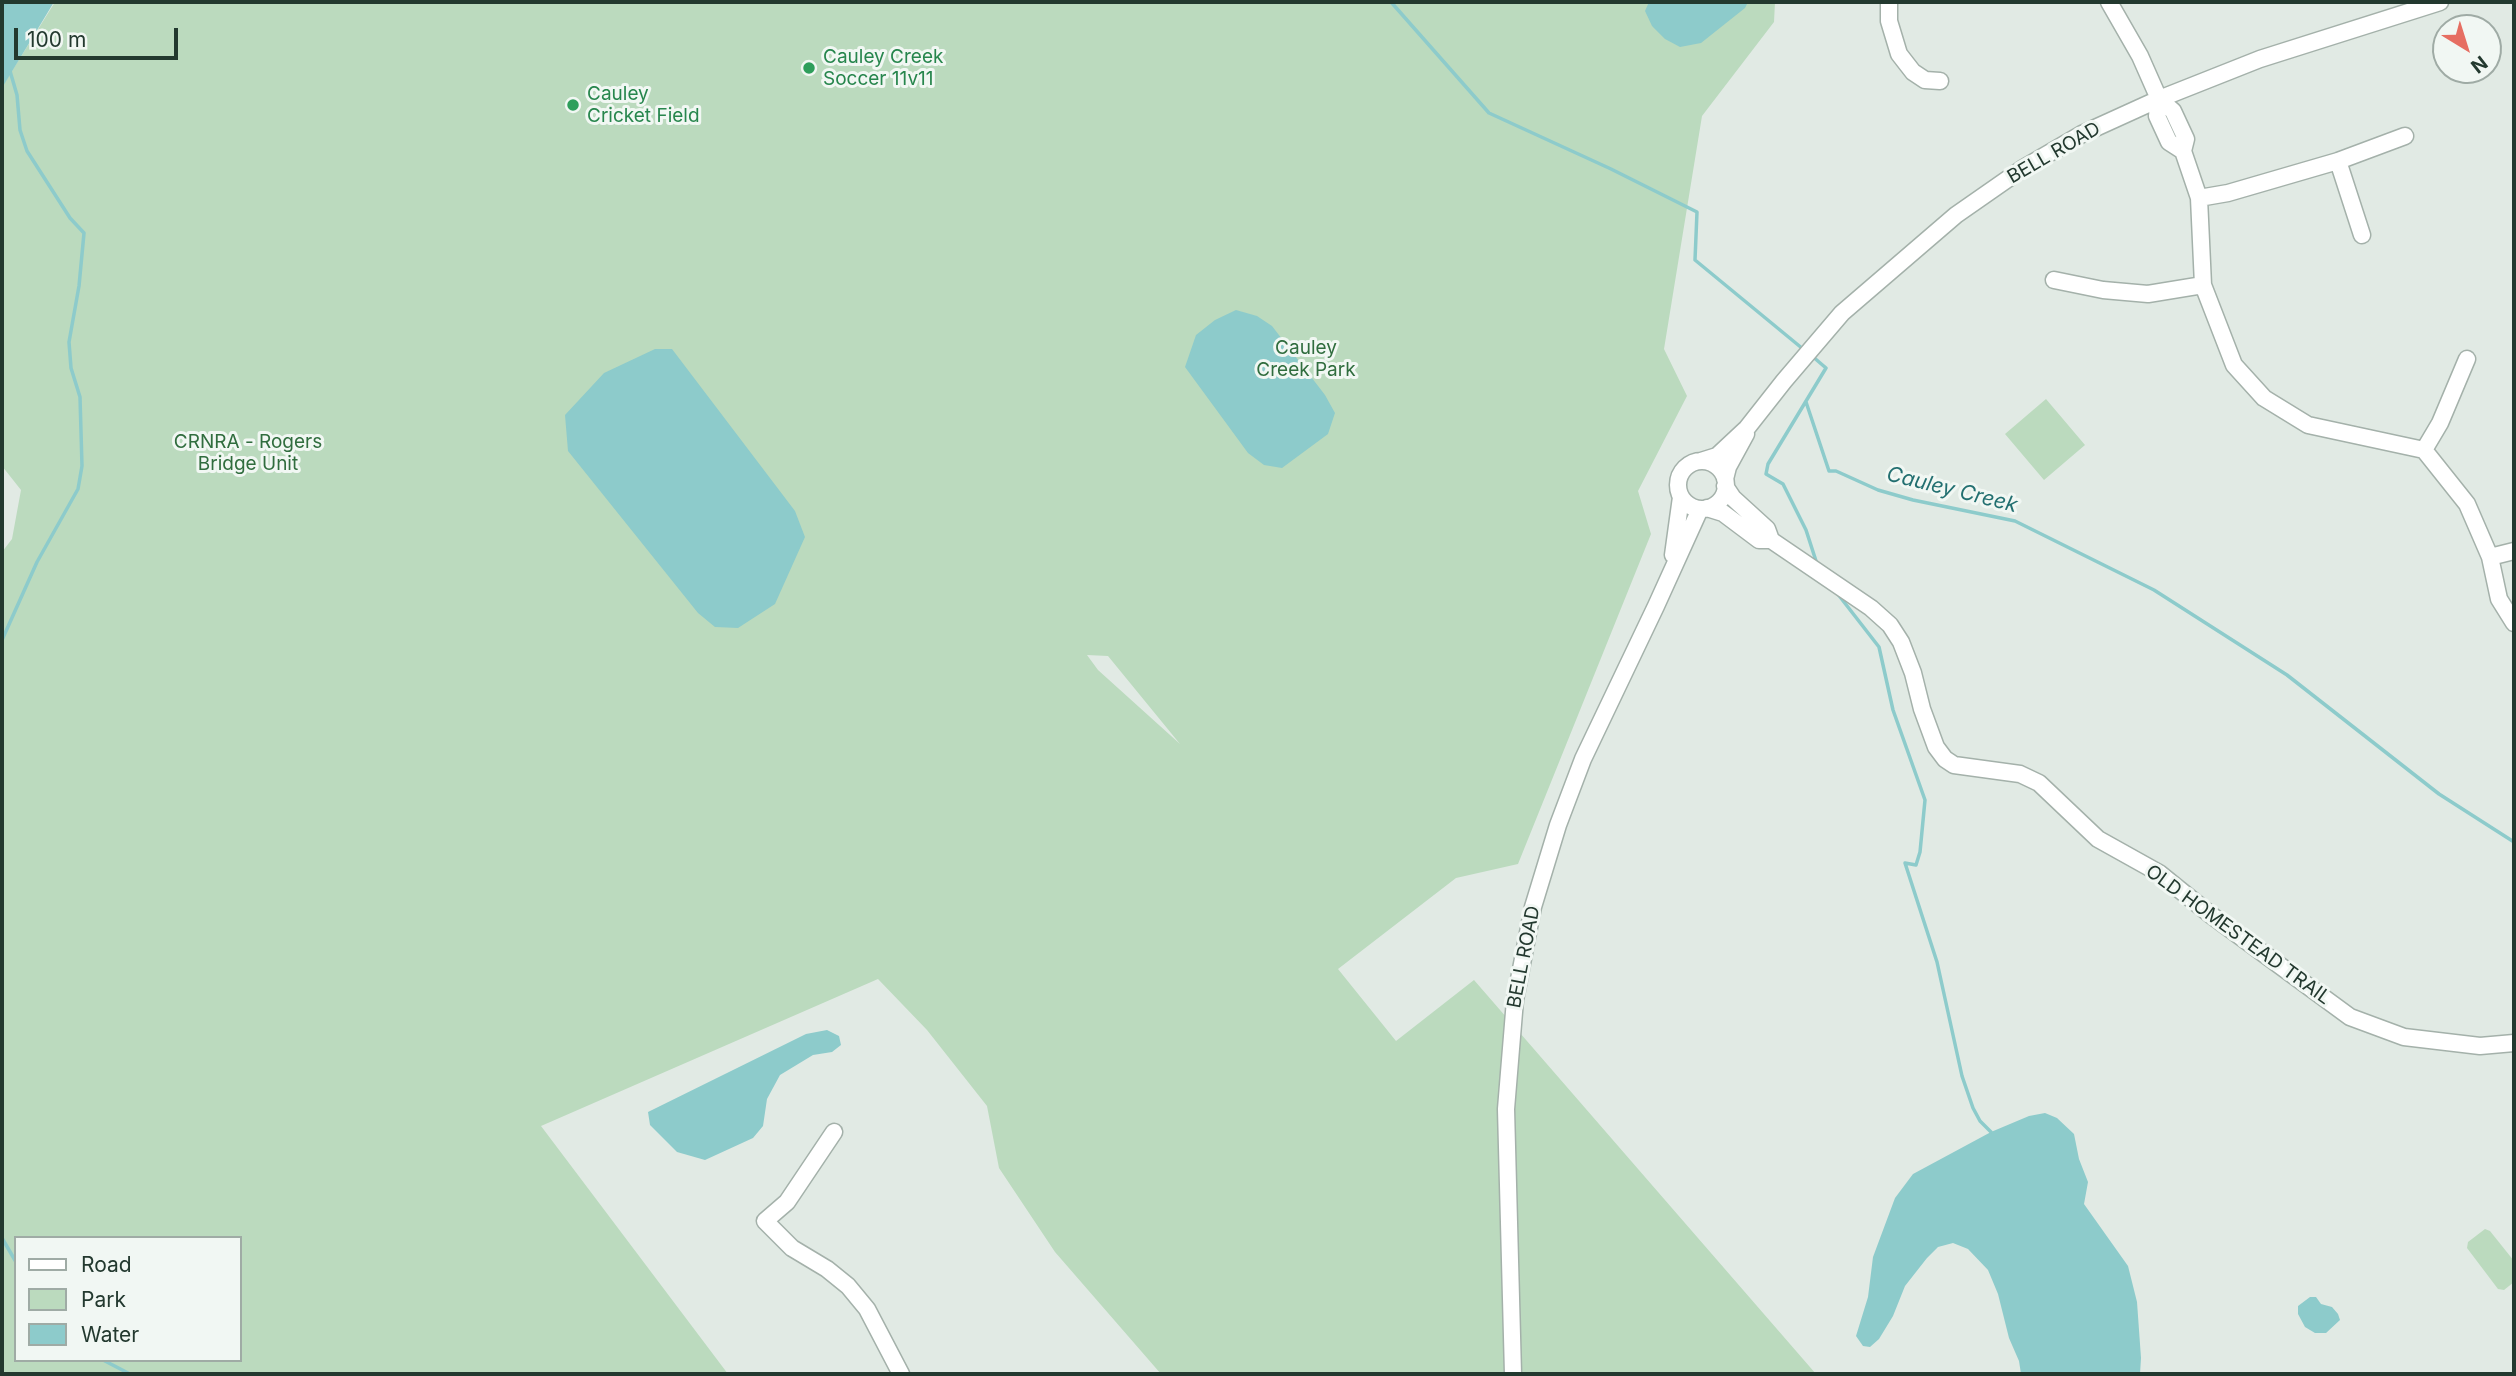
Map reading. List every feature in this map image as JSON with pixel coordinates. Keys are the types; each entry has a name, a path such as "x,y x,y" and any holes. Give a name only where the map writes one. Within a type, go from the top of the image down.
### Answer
{"street":[{"path":"1889,2 1889,21 1899,54 1913,72 1925,80 1940,81"},
{"path":"2109,2 2140,56 2160,99 2173,111 2186,139 2183,151 2199,198 2203,285 2234,365 2264,398 2308,425 2424,450 2467,504 2490,557 2499,600 2514,623"},
{"name":"BELL ROAD","path":"1672,568 1681,497 1678,489 1681,474 1686,467 1717,456 1747,429 1842,313 1956,215 2022,169 2082,134 2160,99 2260,59 2440,2"},
{"path":"2199,198 2228,193 2338,161 2405,136"},
{"path":"2338,161 2362,235"},
{"path":"2054,280 2103,290 2148,294 2203,285"},
{"path":"2424,450 2440,423 2467,359"},
{"name":"BELL ROAD","path":"1513,1374 1506,1110 1515,1000 1545,864 1583,759 1672,568 1704,508 1720,500 1728,467 1745,440 1747,429"},
{"path":"1681,497 1692,507 1723,513 1759,540 1771,540 1768,529 1733,498 1716,466 1701,461"},
{"name":"OLD HOMESTEAD TRAIL","path":"1771,540 1871,608 1890,625 1901,642 1913,673 1936,747 1945,759 1954,765 2020,774 2039,783 2098,839 2159,873 2211,915 2350,1017 2404,1037 2480,1046 2514,1043"},
{"path":"2490,557 2514,551"},
{"path":"834,1132 787,1202 765,1221 792,1248 827,1269 848,1286 867,1309 901,1374"}],"green space":[{"path":"55,2 1775,2 1774,22 1702,116 1664,349 1687,396 1638,491 1651,534 1518,864 1456,878 1338,969 1396,1041 1474,980 1816,1374 1161,1374 1055,1252 999,1168 987,1106 927,1030 878,979 541,1126 728,1374 2,1374 2,552 12,539 21,490 2,466 2,87","holes":["1087,655 1108,656 1180,744 1098,670"]},
{"path":"2046,399 2085,445 2044,480 2005,434"},
{"path":"2485,1229 2490,1231 2514,1261 2514,1282 2504,1290 2498,1289 2467,1248 2468,1242"}],"water":[{"path":"2,2 54,2 2,88"},
{"path":"1649,2 1748,2 1745,8 1701,43 1680,47 1665,39 1652,26 1645,11"},
{"path":"1236,310 1257,316 1272,326 1325,395 1335,413 1328,434 1282,468 1264,465 1248,453 1185,367 1196,335 1215,320"},
{"path":"655,349 672,349 795,511 805,537 775,604 738,628 715,627 698,613 568,451 565,415 604,373"},
{"path":"827,1030 839,1036 841,1045 832,1052 813,1055 780,1075 767,1099 763,1126 753,1138 705,1160 677,1152 650,1125 648,1112 806,1034"},
{"path":"2045,1113 2057,1118 2074,1134 2079,1159 2088,1182 2084,1204 2128,1266 2137,1302 2140,1374 2021,1374 1998,1294 1988,1270 1968,1249 1953,1243 1938,1247 1927,1258 1905,1286 1893,1316 1879,1339 1870,1347 1863,1346 1856,1336 1868,1297 1873,1257 1895,1198 1913,1174 1991,1132 2029,1116"},
{"path":"2310,1297 2316,1297 2321,1304 2332,1307 2338,1314 2340,1320 2326,1333 2315,1333 2305,1327 2298,1314 2298,1306"}],"waterway":[{"name":"Cauley Creek","path":"1391,2 1489,113 1697,212 1695,260 1803,349"},
{"path":"2,640 37,562 78,489 82,466 80,397 71,368 69,342 79,286 84,233 70,218 27,151 20,130 17,95 10,71"},
{"path":"1812,356 1826,368 1768,464 1766,474 1783,484 1806,530 1817,564"},
{"name":"Cauley Creek","path":"1806,402 1829,471 1836,471 1878,490 1913,500 2015,521 2154,590 2287,675 2439,794 2514,842"},
{"path":"1837,593 1879,647 1893,710 1925,800 1920,852 1916,865 1905,863 1937,962 1962,1076 1973,1108 1980,1121 1991,1132"},
{"path":"2,1238 14,1259"},
{"path":"107,1362 130,1374"}],"place":[{"name":"Cauley Creek Soccer 11v11","path":"809,68"},
{"name":"Cauley Cricket Field","path":"573,105"}],"park label":[{"name":"Cauley Creek Park","path":"1306,359"},
{"name":"CRNRA - Rogers Bridge Unit","path":"248,453"}]}
